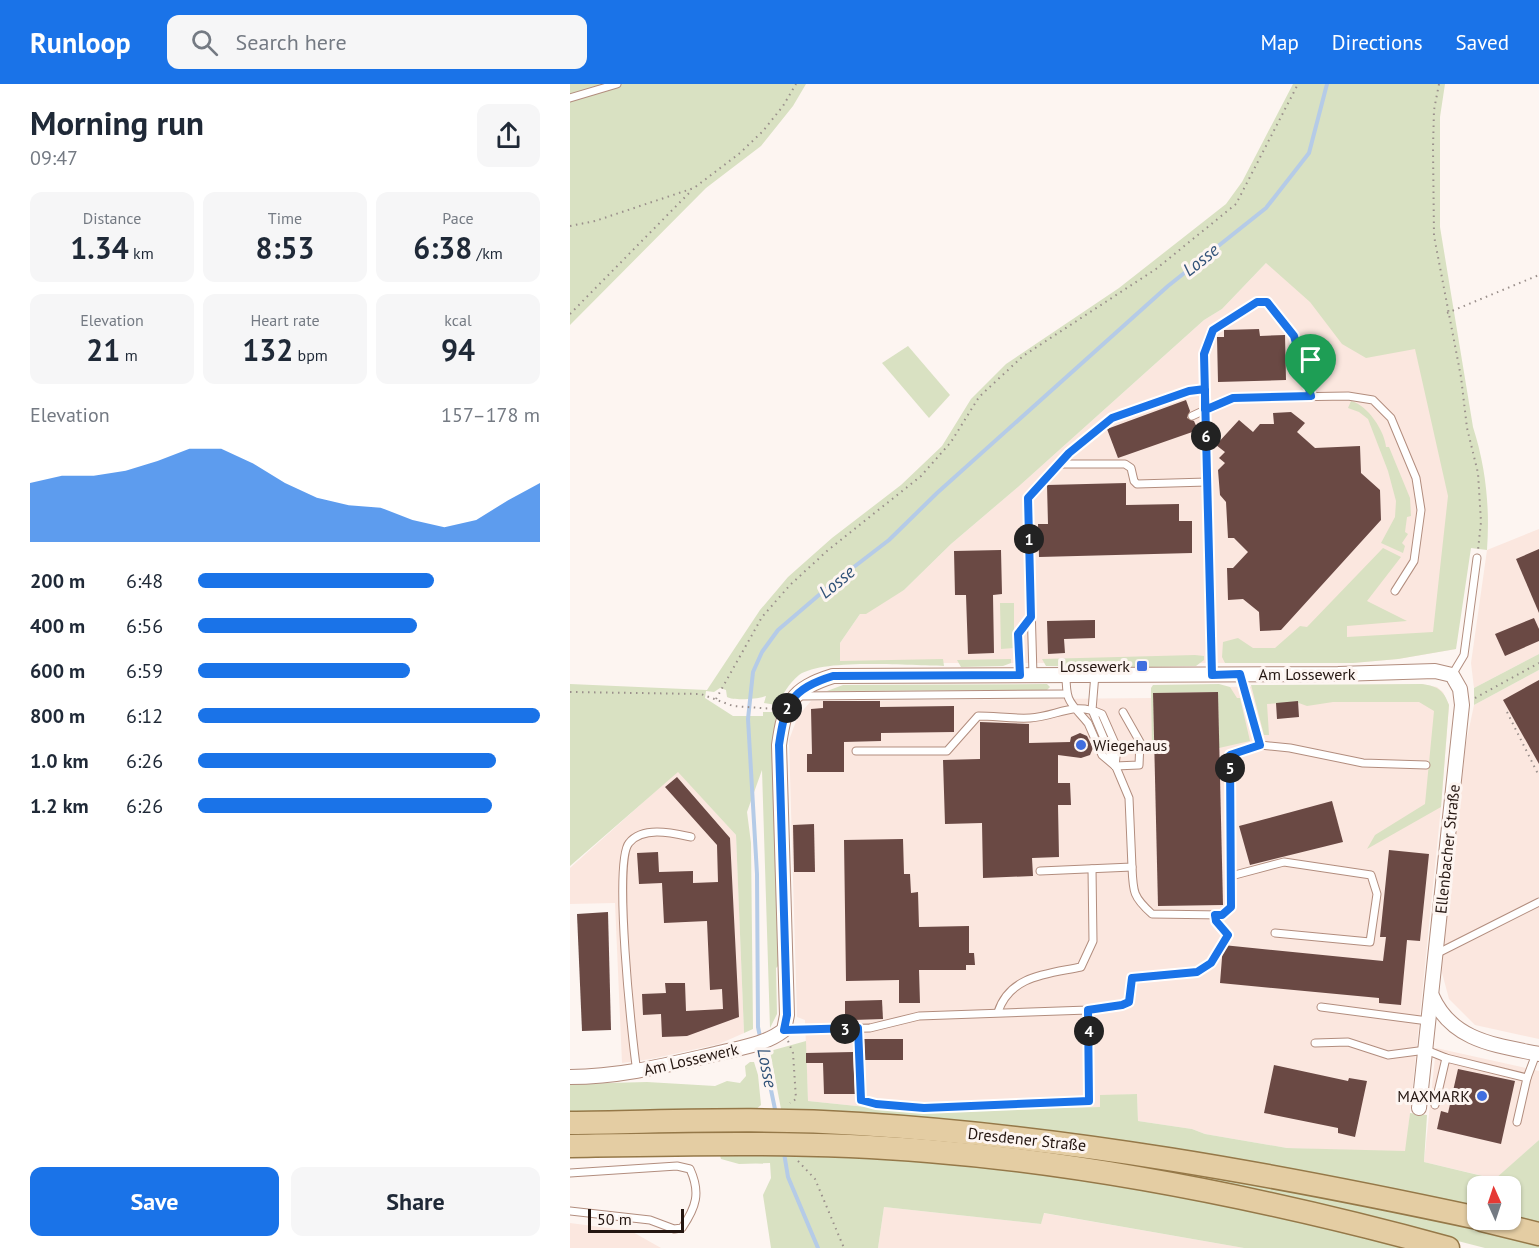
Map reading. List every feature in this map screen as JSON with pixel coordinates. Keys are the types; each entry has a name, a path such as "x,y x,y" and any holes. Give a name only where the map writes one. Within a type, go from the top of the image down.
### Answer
{"main road":[{"name":"Dresdener Straße","path":"570,1123 755,1120 792,1132 1105,1173 1295,1210 1448,1248"},
{"name":"Dresdener Straße","path":"570,1146 758,1143 792,1132 931,1129 1125,1151 1341,1188 1467,1216"},
{"path":"1521,1230 1539,1234"}],"street":[{"name":"Am Lossewerk","path":"795,696 810,683 833,676 1212,675 1435,671 1452,675"},
{"path":"1452,675 1460,689 1462,705"},
{"path":"779,1034 787,1015 779,745 785,711 795,696"},
{"name":"Ellenbacher Straße","path":"1419,1108 1462,705"},
{"path":"1432,994 1440,1013 1451,1026 1500,1046 1537,1054"},
{"name":"Am Lossewerk","path":"570,1077 637,1072 747,1046 779,1034"}],"lane":[{"path":"570,98 617,84"},
{"path":"1212,675 1204,354 1213,330 1257,302 1267,302 1294,336 1311,396"},
{"path":"1026,675 1031,617 1028,498 1058,464 1112,418 1189,391 1205,389"},
{"path":"1192,416 1233,398 1348,396 1374,400 1391,418 1416,478 1421,510 1414,561 1395,591"},
{"path":"1058,464 1125,464 1131,468 1137,484 1207,482"},
{"path":"1452,675 1464,655 1477,558"},
{"path":"1026,675 1018,634 1031,617"},
{"path":"1066,674 1067,699 1088,723 1102,755 1115,765 1139,765 1140,741 1123,712"},
{"path":"1095,674 1092,710 1129,798 1133,890 1137,901 1152,914 1222,915 1231,907 1230,755 1260,745 1290,748 1363,763 1426,765"},
{"path":"1240,674 1260,745"},
{"path":"795,696 1066,694"},
{"path":"856,751 947,751 978,716 1031,718 1074,708 1092,710"},
{"path":"637,1072 631,1028 622,885 623,856 629,843 641,835 662,831 690,837"},
{"path":"1230,876 1284,862 1371,875 1377,894 1370,942 1275,933"},
{"path":"1040,871 1132,867"},
{"path":"998,1012 1003,996 1028,978 1081,967 1094,941 1092,869"},
{"path":"1436,954 1539,902"},
{"path":"779,1034 870,1028 919,1016 1088,1010 1122,1005"},
{"path":"1321,1007 1429,1021"},
{"path":"858,1028 861,1100 876,1104 924,1108 1089,1101 1088,1010"},
{"path":"1315,1043 1348,1042 1388,1055 1426,1050 1446,1058 1527,1078"},
{"path":"1517,1122 1527,1078 1537,1054"},
{"path":"1435,1105 1446,1058"},
{"path":"570,1173 677,1166 690,1169 697,1184 695,1203 682,1228 674,1229 650,1220 570,1211"}],"path":[{"path":"570,315 694,188 740,153 762,131 783,106 796,84"},
{"path":"716,699 762,616 826,550 921,476 951,442 979,397 1003,372 1023,356 1156,269 1236,204 1298,84"},
{"path":"1438,84 1434,110 1434,236 1461,377 1467,428 1478,473 1481,522 1477,558"},
{"path":"570,226 573,228 694,188"},
{"path":"1448,313 1539,275"},
{"path":"1462,705 1539,663"},
{"path":"570,692 701,694 733,706 764,707"},
{"path":"1507,712 1539,776"},
{"path":"1122,1005 1129,1002 1132,978 1197,972 1211,963 1228,935 1216,921 1215,915"},
{"path":"779,1034 793,1053 796,1099 792,1132 830,1212 844,1248"}],"shaded area":[{"path":"1267,262 1439,310 1456,649 1398,659 1352,663 835,663 840,643 860,614 904,590 951,544 1204,320 1222,309"},
{"path":"1539,529 1539,654 1474,688 1471,663 1487,550"},
{"path":"1539,670 1539,1039 1475,1025 1449,999 1441,969 1466,743 1474,705"},
{"path":"1422,684 1437,687 1443,692 1449,705 1441,807 1406,1152 1287,1148 1138,1121 1137,1094 1100,1096 1100,1107 915,1112 808,1101 805,1020 797,1017 789,740 798,716 811,701 1151,698 1151,688"},
{"path":"678,771 736,835 744,1033 719,1044 622,1063 615,903 570,904 570,868"},
{"path":"1436,1048 1539,1071 1539,1140 1499,1176 1483,1176 1424,1162"},
{"path":"884,1207 1041,1224 1043,1213 1244,1248 878,1248"},
{"path":"570,1223 631,1231 661,1248 570,1248"}],"green space":[{"path":"570,84 806,84 793,106 761,146 706,188 570,325"},
{"path":"1293,84 1445,84 1440,117 1440,227 1473,427 1484,473 1488,518 1487,550 1471,548 1456,649 1398,659 1353,663 1225,663 1222,657 1223,642 1238,638 1253,648 1275,648 1300,626 1307,627 1383,548 1401,557 1367,601 1407,621 1347,626 1347,637 1433,632 1448,496 1415,349 1366,358 1342,344 1310,302 1266,263 1222,309 1204,320 951,544 904,590 866,614 860,614 840,643 840,661 943,659 944,666 890,664 828,666 811,670 795,678 776,705 764,703 766,696 735,699 727,697 726,690 720,688 714,692 706,691 705,698 733,716 763,716 763,712 773,712 776,715 772,754 779,965 776,968 777,1014 770,1028 762,770 747,812 751,843 753,1029 744,1033 736,835 678,772 570,866 570,684 707,690 760,610 788,577 832,538 901,485 942,446 971,399 1006,364 1119,288 1226,204 1242,182"},
{"path":"908,346 950,395 929,418 882,363"},
{"path":"1351,401 1364,408 1379,427 1410,498 1411,516 1407,517 1405,532 1408,534 1402,543 1405,546 1403,553 1381,543 1395,517 1396,501 1388,471 1368,419 1348,408"},
{"path":"1000,603 1014,603 1014,648 1001,649"},
{"path":"1539,654 1539,670 1474,705 1474,688"},
{"path":"1204,656 1204,660 1196,666 1148,667 1148,664 1137,664 1137,667 1046,666 1042,659"},
{"path":"1011,659 1011,663 1003,666 961,667 957,660"},
{"path":"1047,684 1050,687 1047,690 827,691 843,685"},
{"path":"1219,684 1230,687 1237,698 1240,698 1250,741 1219,748 1218,692 1153,693 1154,746 1152,746 1151,688 1153,685"},
{"path":"1422,684 1440,690 1449,705 1441,807 1367,849 1375,835 1425,804 1434,711 1419,702 1333,702 1307,706 1296,702 1267,704 1269,735 1264,735 1251,685"},
{"path":"806,1041 808,1101 915,1112 1039,1109 1059,1105 1062,1108 1100,1107 1100,1095 1137,1094 1138,1121 1287,1148 1405,1151 1410,1113 1427,1115 1424,1162 1482,1176 1467,1176 1467,1206 1401,1190 1137,1142 990,1124 781,1109 770,1051"},
{"path":"754,1062 758,1075 761,1105 754,1111 570,1112 570,1084 647,1082 715,1086 727,1081 740,1083 746,1076 745,1066"},
{"path":"1539,1140 1539,1223 1521,1218 1521,1176 1498,1176"},
{"path":"719,1152 934,1163 1063,1176 1196,1199 1415,1248 1244,1248 1044,1213 1041,1224 884,1207 878,1248 771,1248 763,1195 771,1178 770,1163 739,1164 721,1159"},
{"path":"1087,1157 1133,1162 1397,1210 1467,1227 1467,1230 1481,1230 1539,1244 1539,1248 1485,1248 1341,1211 1088,1160"}],"building":[{"path":"1259,329 1260,336 1285,335 1286,380 1218,382 1217,337 1224,337 1224,330"},
{"path":"1186,400 1190,411 1187,418 1194,421 1198,430 1118,458 1107,429"},
{"path":"1291,412 1305,423 1297,432 1315,448 1360,446 1361,473 1380,490 1381,520 1281,630 1260,631 1259,612 1243,599 1228,600 1227,568 1233,568 1248,552 1234,538 1228,538 1226,502 1220,495 1218,470 1225,463 1219,458 1225,452 1216,445 1239,420 1253,432 1260,424 1274,424 1273,413"},
{"path":"1126,483 1126,505 1179,504 1179,521 1192,521 1192,553 1039,557 1038,524 1048,524 1047,485"},
{"path":"1539,549 1539,613 1516,559"},
{"path":"1001,550 1002,594 993,595 994,653 968,654 966,595 955,595 954,551"},
{"path":"1534,618 1539,629 1539,641 1505,656 1495,634"},
{"path":"1095,620 1095,638 1064,639 1065,653 1048,654 1047,621"},
{"path":"1539,680 1539,764 1503,700"},
{"path":"1218,692 1223,905 1158,906 1153,693"},
{"path":"823,701 880,701 880,707 954,706 954,732 881,733 881,741 844,742 844,772 807,772 807,754 812,754 811,709 823,708"},
{"path":"1298,701 1299,717 1277,719 1276,703"},
{"path":"980,722 1029,724 1029,743 1070,742 1071,737 1080,733 1087,736 1093,748 1090,755 1081,758 1058,755 1058,783 1070,783 1071,805 1058,805 1059,857 1032,858 1033,876 983,878 982,823 945,824 943,760 980,759"},
{"path":"677,777 730,838 739,1017 687,1036 662,1037 661,1014 643,1015 642,994 666,993 665,983 685,983 686,1011 723,1009 722,989 710,990 707,921 664,923 662,883 639,884 637,853 658,852 659,872 693,871 693,883 718,882 717,845 665,787"},
{"path":"1332,801 1343,842 1250,865 1239,826"},
{"path":"814,824 815,872 794,872 793,825"},
{"path":"903,839 904,874 910,874 911,893 918,892 919,927 969,926 969,953 974,953 975,965 966,965 966,970 919,970 920,1003 899,1003 899,980 846,981 844,840"},
{"path":"1389,850 1429,854 1420,941 1407,940 1401,1005 1379,1003 1379,998 1220,983 1223,945 1383,961 1386,937 1380,937"},
{"path":"608,912 611,1030 582,1031 577,914"},
{"path":"882,1000 883,1019 853,1020 845,1014 845,1001"},
{"path":"864,1039 903,1039 903,1060 865,1060"},
{"path":"853,1052 855,1094 824,1094 823,1063 806,1063 806,1053"},
{"path":"1274,1065 1348,1081 1349,1078 1367,1081 1355,1137 1338,1133 1338,1128 1264,1113"},
{"name":"MAXMARK","path":"1458,1069 1515,1081 1501,1144 1437,1129 1441,1111 1448,1113"}],"waterway":[{"name":"Losse","path":"776,1114 758,1027 757,874 748,719 753,672 762,652 778,630 833,583 889,540 937,493 1168,286 1266,208 1309,153 1327,84"},
{"name":"Losse","path":"784,1153 788,1177 818,1248"}],"place":[{"name":"Lossewerk","path":"1142,666"},
{"name":"Wiegehaus","path":"1081,745"},
{"name":"MAXMARK","path":"1482,1096"}],"route":[{"path":"1311,396 1233,398 1205,410 1205,389 1189,391 1112,418 1069,453 1028,498 1031,617 1018,634 1020,675 833,676 810,683 795,696 785,711 779,745 787,1015 784,1030 858,1028 861,1100 876,1104 924,1108 1089,1101 1088,1010 1129,1002 1132,978 1197,972 1211,963 1228,935 1216,921 1215,915 1222,915 1231,907 1230,755 1260,745 1240,674 1212,675 1205,410 1205,389 1204,354 1213,330 1257,302 1267,302 1294,336 1311,396"}]}
